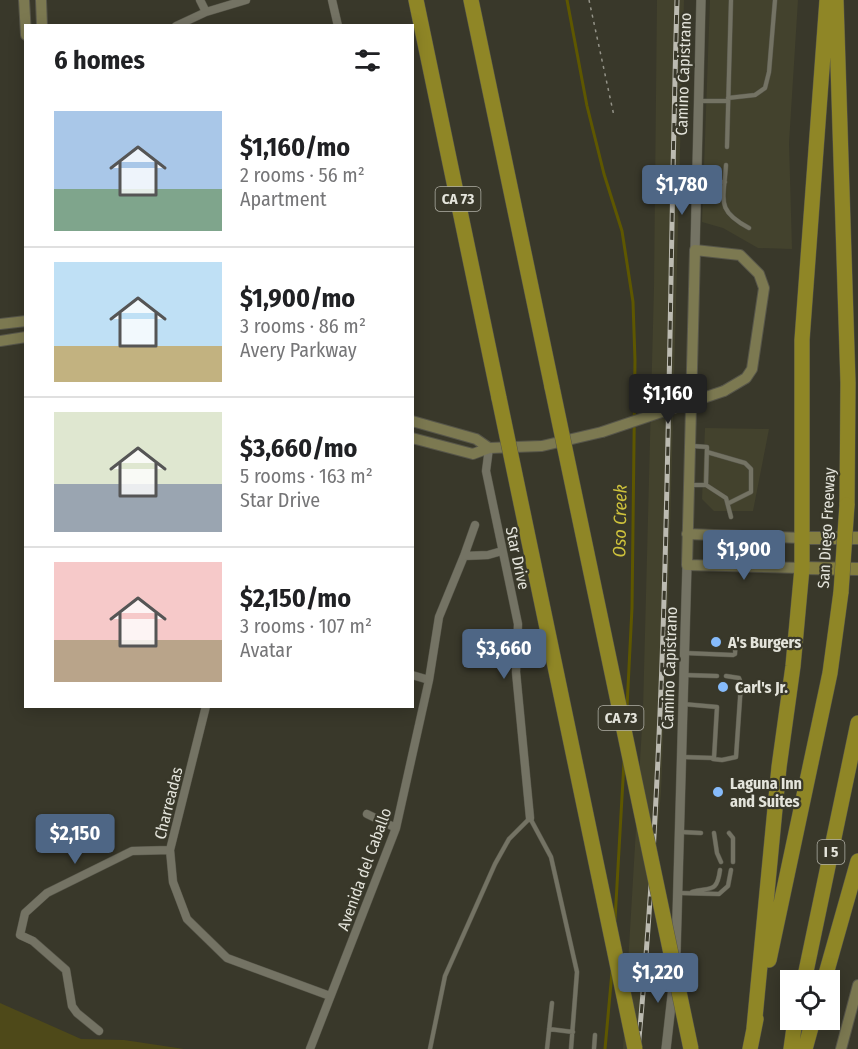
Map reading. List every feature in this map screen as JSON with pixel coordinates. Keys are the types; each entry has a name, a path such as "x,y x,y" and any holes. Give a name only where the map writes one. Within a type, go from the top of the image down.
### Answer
{"highway":[{"name":"CA 73","path":"416,0 635,1049"},
{"name":"CA 73","path":"471,0 691,1049"},
{"path":"754,1028 779,767 793,666 802,568 802,340 827,0"},
{"name":"San Diego Freeway","path":"750,1049 830,673 841,592 849,383 836,0"},
{"name":"I 5","path":"806,970 858,723"},
{"path":"827,970 858,861"},
{"path":"791,1049 794,1030"},
{"path":"805,1049 810,1030"}],"main road":[{"path":"24,0 25,24"},
{"path":"41,0 42,24"},
{"path":"414,439 473,454 489,448 542,446 602,432 724,391 741,382 752,369 764,288 759,274 740,255 695,250"},
{"name":"Camino Capistrano","path":"687,565 695,250"},
{"path":"0,324 24,321"},
{"path":"0,341 24,337"},
{"path":"414,422 476,439 489,448"},
{"path":"687,534 858,538"},
{"path":"687,565 858,569"},
{"path":"841,1049 858,985"}],"street":[{"path":"200,0 206,12"},
{"path":"180,24 206,12 246,0"},
{"path":"332,0 338,24"},
{"name":"Camino Capistrano","path":"695,250 701,0"},
{"name":"Star Drive","path":"489,448 486,471 518,624 516,672 530,818"},
{"name":"Avenida del Caballo","path":"310,1049 396,828 429,680 439,617 475,525"},
{"path":"464,556 502,551"},
{"name":"Camino Capistrano","path":"666,1049 675,962 687,565"},
{"path":"414,676 429,680"},
{"name":"Charreadas","path":"206,708 170,850 173,882 188,919 227,958 330,996"},
{"path":"367,814 396,828"},
{"path":"99,1031 72,1006 66,970 33,941 20,935 26,914 47,893 132,851 170,850"}],"lane":[{"path":"727,147 731,0"},
{"path":"698,101 728,100 755,95 765,88 769,72 775,0"},
{"path":"726,165 724,208 729,218 749,228"},
{"path":"695,182 725,182"},
{"path":"689,446 707,447 706,485"},
{"path":"707,452 745,463 751,469 751,492 729,503"},
{"path":"688,485 706,485 726,498 731,517"},
{"path":"684,653 734,655 736,637"},
{"path":"684,675 717,676"},
{"path":"681,757 723,760 736,757 741,684 739,678 726,676"},
{"path":"683,704 716,705 713,759"},
{"path":"430,1049 436,1010 445,976 495,864 509,839 530,818 551,857 577,972 571,1049"},
{"path":"678,832 701,833"},
{"path":"714,833 717,853 721,861"},
{"path":"729,833 733,838 733,862"},
{"path":"692,893 714,888 720,870"},
{"path":"677,893 719,894 728,886 731,870"},
{"path":"547,1049 552,1003"},
{"path":"549,1029 573,1032"},
{"path":"594,1049 595,1035"}],"path":[{"path":"589,0 614,116"}],"shaded area":[{"path":"657,0 684,0 668,607 661,792 639,1049 623,1049 643,710 654,287"},
{"path":"710,0 798,0 789,143 792,249 758,248 723,228 702,222"},
{"path":"705,428 769,429 753,511 714,511 702,499"},
{"path":"0,1003 81,1039 124,1040 184,1049 0,1049"}],"waterway":[{"name":"Oso Creek","path":"567,0 587,106 604,174 622,231 633,302 635,360 632,608 627,707"},
{"name":"Oso Creek","path":"615,920 624,762"},
{"name":"Oso Creek","path":"605,1049 612,972"}],"railway":[{"path":"638,1049 649,919 662,656 677,0"}],"place":[{"name":"A's Burgers","path":"716,642"},
{"name":"Carl's Jr.","path":"723,687"},
{"name":"Laguna Inn and Suites","path":"718,792"}]}
